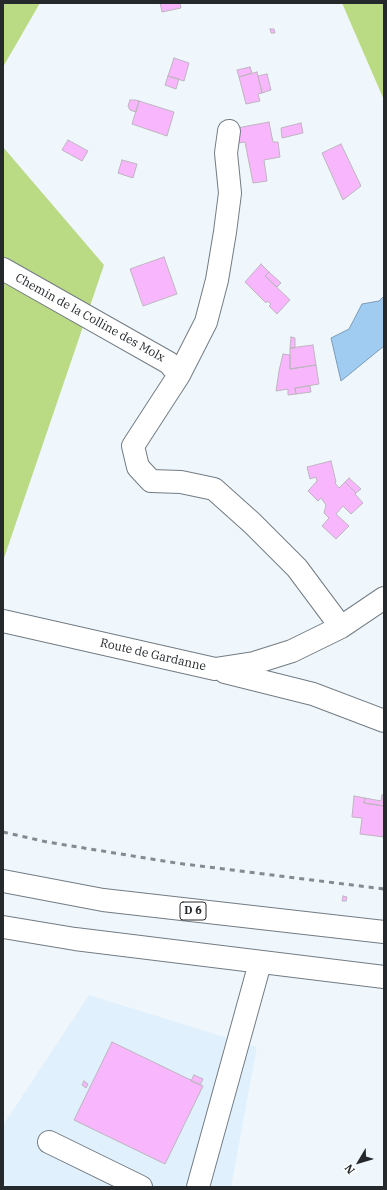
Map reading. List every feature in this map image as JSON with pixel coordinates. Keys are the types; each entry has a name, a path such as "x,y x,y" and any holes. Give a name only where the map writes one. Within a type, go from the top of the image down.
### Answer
{"main road":[{"path":"229,131 226,153 230,193 217,280 206,322 179,375 133,446 138,467 151,481 181,482 214,489 252,523 297,568 341,627"},
{"name":"Chemin de la Colline des Molx","path":"3,269 170,363 179,375"},
{"name":"Route de Gardanne","path":"3,621 215,669 254,664 292,651 341,627 384,598"},
{"path":"215,669 312,694 384,721"},
{"name":"D 6","path":"3,881 103,900 384,932"},
{"path":"3,927 75,939 260,963 384,977"},
{"path":"198,1187 260,963"},
{"path":"49,1142 141,1187"}],"shaded area":[{"path":"89,995 257,1047 231,1187 7,1187 3,1182 3,1125"}],"green space":[{"path":"3,3 40,3 3,67"},
{"path":"342,3 384,3 384,100"},
{"path":"3,147 104,265 3,561"}],"water":[{"path":"384,296 384,346 341,381 331,338 349,329 362,304 379,301"}],"building":[{"path":"160,3 180,3 181,8 162,12"},
{"path":"270,29 274,29 275,33 271,33"},
{"path":"174,58 189,63 184,81 168,76"},
{"path":"250,67 252,73 239,77 237,70"},
{"path":"257,72 262,93 258,94 260,101 246,104 239,77"},
{"path":"267,74 271,90 262,93 258,76"},
{"path":"168,76 179,79 176,89 165,85"},
{"path":"130,100 139,101 136,112 130,110 128,106"},
{"path":"139,101 174,112 167,136 132,124"},
{"path":"269,122 273,142 278,142 280,157 264,160 267,181 253,183 245,142 239,143 237,128"},
{"path":"301,123 303,133 282,138 281,128"},
{"path":"68,140 88,151 82,161 62,150"},
{"path":"341,144 361,186 343,200 322,153"},
{"path":"122,160 137,164 133,178 118,173"},
{"path":"164,257 177,294 143,306 130,269"},
{"path":"261,264 269,272 265,276 290,300 277,314 269,306 271,304 267,301 266,303 245,282"},
{"path":"269,272 281,283 277,287 265,276"},
{"path":"291,337 295,338 295,348 290,348"},
{"path":"313,345 316,365 290,369 290,348"},
{"path":"283,354 290,355 290,369 316,365 319,384 295,388 296,394 288,395 288,389 276,391"},
{"path":"310,386 311,392 296,394 295,388"},
{"path":"331,461 335,483 339,488 345,482 363,503 351,514 343,506 336,514 349,526 336,539 322,526 329,518 324,513 326,505 321,498 318,501 308,491 317,481 316,477 310,479 307,467"},
{"path":"349,478 361,489 356,493 345,482"},
{"path":"382,795 384,795 384,806 364,803 365,798 381,801"},
{"path":"354,796 365,798 364,803 384,806 384,837 360,834 362,818 352,817"},
{"path":"343,896 347,897 346,901 342,901"},
{"path":"112,1042 203,1086 165,1164 74,1120"},
{"path":"194,1075 203,1079 200,1085 191,1081"},
{"path":"84,1081 88,1084 86,1088 82,1085"}],"railway":[{"path":"3,832 47,842 176,863 384,889"}]}
